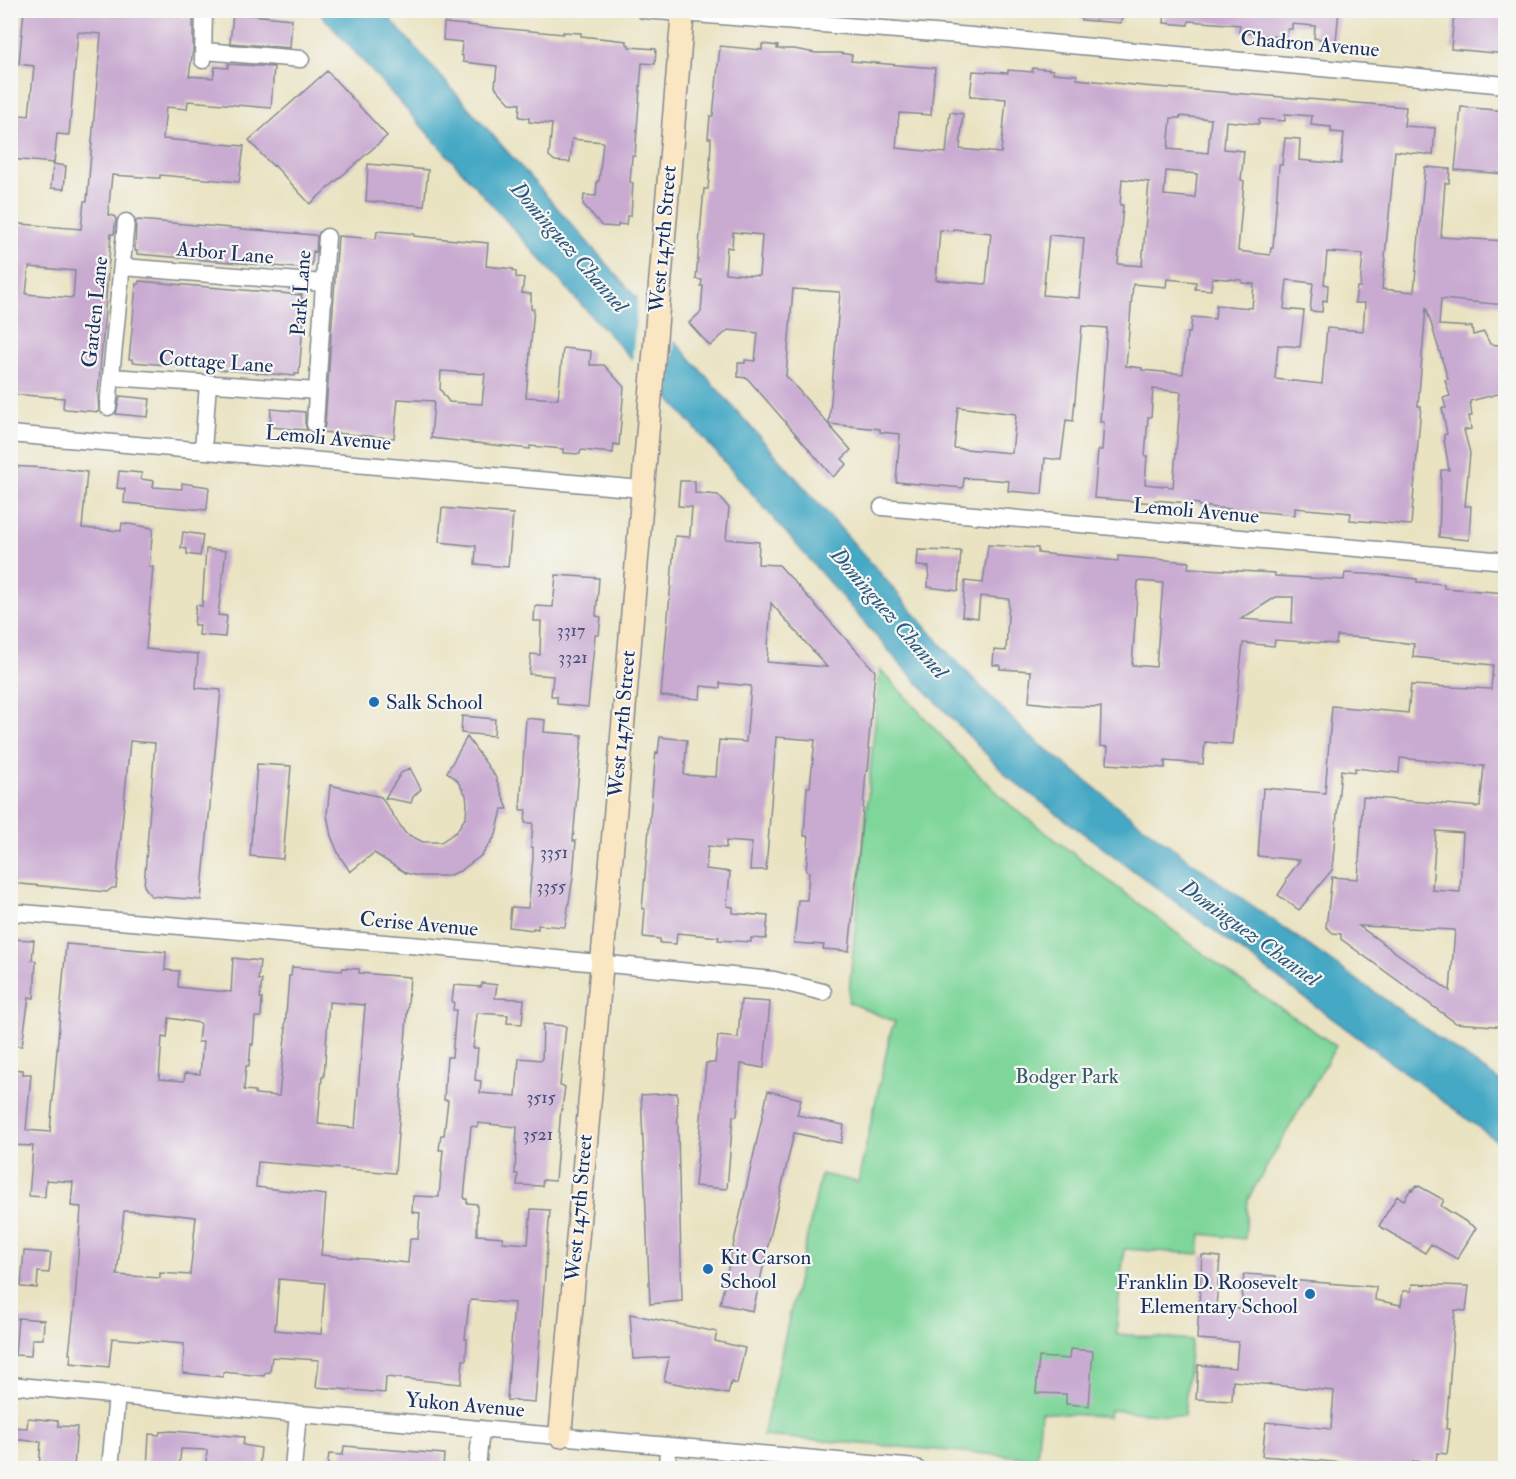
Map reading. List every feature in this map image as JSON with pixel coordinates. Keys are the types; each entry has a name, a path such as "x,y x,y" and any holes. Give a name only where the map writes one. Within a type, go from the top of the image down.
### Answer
{"street":[{"path":"204,10 203,56 301,59"},
{"name":"Chadron Avenue","path":"644,10 972,36 1506,85"},
{"name":"West 147th Street","path":"560,1436 682,12"},
{"name":"Garden Lane","path":"108,407 126,222"},
{"name":"Park Lane","path":"315,424 327,237"},
{"name":"Arbor Lane","path":"123,267 324,283"},
{"name":"Cottage Lane","path":"111,377 317,391"},
{"path":"203,450 208,384"},
{"name":"Lemoli Avenue","path":"10,434 642,489"},
{"name":"Lemoli Avenue","path":"882,507 1506,561"},
{"name":"Cerise Avenue","path":"10,912 422,946 774,980 823,992"},
{"name":"Yukon Avenue","path":"10,1385 298,1414 916,1468"},
{"path":"110,1468 117,1395"},
{"path":"293,1468 298,1414"},
{"path":"477,1468 481,1429"},
{"path":"667,1468 668,1447"}],"green space":[{"name":"Bodger Park","path":"880,669 957,753 1010,805 1230,974 1336,1046 1248,1199 1245,1239 1201,1234 1199,1254 1124,1249 1116,1334 1191,1340 1184,1416 1110,1410 1109,1417 1041,1412 1037,1458 763,1436 821,1174 858,1182 891,1031 895,1022 848,1002"}],"water":[{"name":"Dominguez Channel","path":"318,11 383,11 950,655 1026,733 1134,819 1222,884 1505,1085 1505,1147 1009,778 902,666 674,404 588,312"}],"pier":[{"path":"638,295 675,336 667,401 632,363"}],"building":[{"path":"24,10 111,10 193,18 193,50 189,76 213,78 215,67 228,68 228,64 274,67 271,108 188,101 187,109 166,107 163,139 244,146 239,182 160,175 160,178 157,178 112,175 108,215 116,219 114,234 111,234 98,394 99,412 63,408 64,398 10,394 10,223 81,229 84,201 87,201 101,34 78,32 69,135 57,134 54,163 10,159 14,114 29,116 34,66 19,64","holes":["29,267 75,271 73,298 26,294"]},
{"path":"1081,10 1123,10 1121,23 1081,20"},
{"path":"1165,10 1339,10 1336,41 1314,38 1315,26 1292,24 1292,29 1288,29 1287,38 1239,32 1240,25 1189,21 1188,25 1164,23"},
{"path":"233,13 292,19 290,48 230,43"},
{"path":"1454,13 1503,15 1506,19 1506,54 1451,49"},
{"path":"444,23 563,34 563,32 581,33 581,36 627,41 629,47 656,49 655,64 642,63 635,156 632,156 630,182 633,183 631,216 627,216 626,225 602,226 583,204 584,195 596,196 603,142 572,139 570,162 555,161 549,156 552,124 529,122 529,118 519,117 520,104 510,103 495,87 497,66 463,62 462,42 443,40"},
{"path":"762,44 778,46 777,49 852,55 851,61 935,68 931,115 899,113 896,148 946,153 950,112 963,114 960,149 1001,153 1006,99 970,96 973,71 1032,72 1033,68 1077,75 1077,79 1143,86 1406,107 1404,126 1435,128 1433,155 1395,151 1382,289 1414,292 1425,167 1450,169 1449,183 1445,183 1441,237 1506,241 1506,305 1441,299 1439,325 1472,327 1473,335 1484,332 1490,344 1506,346 1506,392 1470,401 1471,429 1464,430 1470,453 1465,506 1471,506 1469,540 1439,537 1441,470 1449,470 1444,440 1444,435 1447,434 1442,408 1446,408 1443,398 1450,396 1445,380 1448,379 1426,307 1418,406 1421,406 1411,525 1350,520 1351,513 1295,508 1295,515 1155,500 1154,503 1094,498 1098,450 1102,450 1104,422 1100,422 1107,328 1082,326 1073,421 1066,420 1061,460 1045,458 1042,494 1008,491 1009,481 985,479 964,478 963,488 896,482 900,434 880,432 880,429 829,424 840,292 793,289 786,376 851,450 842,459 847,464 833,477 747,378 738,377 738,363 745,363 745,360 755,361 758,333 728,330 710,346 689,323 701,312 703,286 701,286 702,280 696,279 704,189 708,189 710,166 711,138 708,138 710,116 713,116 720,46 762,50","holes":["1285,114 1312,116 1311,125 1331,127 1331,132 1344,133 1341,164 1299,160 1300,139 1285,138 1282,165 1279,165 1273,248 1271,248 1270,255 1238,251 1244,151 1224,149 1226,121 1259,124 1259,119 1285,121","1180,116 1211,119 1208,153 1168,149 1171,118 1180,118","1166,171 1197,174 1195,198 1164,195","1122,179 1149,182 1142,266 1118,264 1123,205 1120,205","940,230 991,233 986,284 936,280","733,232 762,235 759,276 725,273 727,247 732,248","1049,235 1084,238 1079,298 1043,295","1327,252 1363,254 1360,287 1357,287 1355,303 1365,303 1363,331 1327,328 1322,384 1275,379 1278,345 1300,347 1304,311 1284,309 1287,280 1313,283 1310,311 1322,312 1323,300 1327,301 1328,285 1324,284","1212,278 1242,280 1242,283 1254,284 1252,308 1216,305 1215,319 1192,317 1190,333 1187,333 1183,374 1126,366 1133,284 1166,287 1167,279 1196,282 1195,289 1211,290","1153,389 1181,392 1173,487 1145,484 1148,417 1151,417","958,407 1016,414 1012,453 954,448"]},
{"path":"327,71 387,136 310,204 249,140"},
{"path":"1461,107 1506,111 1506,174 1455,170"},
{"path":"53,164 66,166 64,189 51,188"},
{"path":"368,164 428,170 424,206 366,201"},
{"path":"136,221 314,235 317,236 316,252 313,251 312,266 308,265 308,269 137,254 135,251"},
{"path":"377,231 488,243 486,266 513,269 516,277 524,278 522,293 531,294 531,309 534,309 526,397 558,399 563,348 591,351 590,365 604,365 624,387 619,445 614,444 613,453 581,450 580,454 563,453 563,449 530,446 530,449 431,438 434,401 398,399 394,438 322,432 325,425 338,236 376,239","holes":["441,371 485,374 482,404 449,402 440,389"]},
{"path":"139,281 302,295 301,298 305,299 299,374 295,376 132,362 132,359 129,359 136,284 139,284"},
{"path":"120,396 150,399 148,417 116,414"},
{"path":"271,409 305,412 307,430 270,427"},
{"path":"10,466 87,472 82,528 121,531 122,523 153,528 149,567 153,567 146,649 198,654 196,688 221,690 201,900 151,896 144,886 155,743 130,741 116,888 107,892 10,883 10,552 14,519 10,519"},
{"path":"119,471 142,473 141,479 154,481 153,487 182,489 182,483 209,487 207,508 206,510 124,503 125,489 117,488"},
{"path":"680,481 695,481 695,493 718,495 729,508 726,539 759,542 758,564 779,565 875,671 868,771 866,771 849,951 823,949 824,945 794,943 798,900 807,900 809,872 806,871 809,836 804,836 807,787 810,787 815,740 776,737 766,870 750,870 752,843 726,841 726,848 708,846 706,869 730,872 727,906 733,907 733,913 768,916 766,939 751,938 751,942 718,940 719,937 677,933 676,944 660,943 660,939 643,937 645,909 642,909 655,760 660,737 687,740 684,775 716,777 719,740 746,742 751,686 720,683 720,688 701,686 700,699 661,696 675,536 689,537 690,534 692,507 678,506","holes":["771,603 827,667 767,662"]},
{"path":"442,508 513,514 508,567 475,564 476,546 439,542"},
{"path":"183,532 203,535 200,556 187,554 187,549 181,548"},
{"path":"988,545 1038,548 1038,553 1118,561 1118,556 1189,562 1188,568 1275,573 1275,576 1344,580 1345,573 1383,575 1417,579 1417,582 1444,584 1444,588 1506,593 1506,1027 1456,1023 1341,939 1341,934 1333,933 1326,927 1332,877 1358,879 1363,797 1480,807 1484,766 1400,758 1399,773 1355,768 1355,772 1341,770 1332,870 1299,910 1278,895 1300,860 1258,856 1263,788 1325,793 1332,706 1408,713 1411,685 1491,689 1493,665 1413,657 1414,644 1366,638 1337,636 1336,644 1275,640 1274,646 1243,643 1232,744 1205,742 1203,764 1165,761 1165,768 1107,764 1108,747 1100,746 1101,707 1029,702 1031,671 1000,669 1000,665 993,665 994,650 1006,651 1009,599 980,596 978,618 962,616 965,581 983,583","holes":["1138,581 1163,583 1156,667 1132,665","1276,597 1293,597 1292,623 1241,619","1436,831 1463,833 1460,892 1432,890","1359,926 1455,930 1450,991"]},
{"path":"206,549 226,551 218,615 227,616 225,637 199,635 200,625 194,625 196,605 202,606"},
{"path":"918,550 961,551 958,591 928,587 929,567 917,566"},
{"path":"556,575 599,578 596,616 601,617 599,635 595,635 588,707 557,704 557,697 551,696 553,676 529,674 531,654 540,655 541,621 534,621 535,606 553,607"},
{"path":"462,716 495,719 494,736 461,733"},
{"path":"526,718 545,720 544,732 582,735 573,841 576,841 573,877 565,927 538,925 538,929 533,928 533,930 509,927 511,907 528,908 533,858 533,847 531,847 533,823 525,823 526,810 520,810"},
{"path":"467,737 495,776 508,809 502,809 496,835 482,855 460,871 447,876 418,876 406,873 374,853 350,872 331,836 327,815 330,785 381,797 405,833 423,842 441,842 456,832 466,817 466,795 457,780 447,772"},
{"path":"257,764 291,766 283,859 250,856"},
{"path":"410,768 421,789 413,797 411,803 385,798 401,773"},
{"path":"10,939 34,940 32,960 36,961 34,998 29,997 22,1046 10,1045"},
{"path":"66,944 166,952 165,970 179,971 178,987 204,990 231,992 233,958 260,961 258,980 262,980 261,1017 255,1017 253,1045 251,1044 249,1066 246,1066 244,1090 255,1091 255,1094 279,1096 289,976 291,976 292,967 342,971 343,968 359,969 359,973 410,977 395,1173 258,1162 256,1187 326,1195 321,1255 408,1263 410,1239 418,1239 420,1213 412,1212 413,1196 439,1197 443,1150 439,1150 441,1135 444,1135 448,1100 444,1100 447,1057 452,1057 456,1010 453,1010 454,1002 452,1002 454,985 481,987 482,983 497,985 495,998 524,999 522,1024 507,1023 508,1015 477,1013 473,1048 478,1048 475,1080 481,1081 480,1093 516,1096 519,1058 542,1060 543,1024 566,1026 560,1086 565,1087 555,1181 543,1180 542,1186 517,1185 518,1174 515,1174 517,1127 478,1123 477,1127 471,1126 464,1199 467,1199 467,1203 477,1204 477,1235 503,1237 502,1242 528,1244 531,1209 550,1210 535,1402 507,1400 514,1303 471,1300 469,1302 465,1339 467,1339 466,1360 463,1360 461,1384 386,1377 385,1393 316,1387 319,1360 272,1357 270,1372 265,1373 264,1376 223,1372 223,1377 183,1373 184,1344 112,1338 109,1367 70,1363 81,1207 71,1206 73,1182 46,1180 45,1197 29,1196 33,1146 10,1145 10,1069 23,1070 23,1074 31,1074 26,1130 50,1132","holes":["329,1002 365,1005 355,1128 318,1124 322,1077 324,1077","169,1018 200,1023 198,1042 203,1042 200,1074 185,1073 184,1081 159,1079 162,1037 167,1038","124,1211 196,1217 190,1275 160,1273 160,1278 117,1275","279,1279 325,1283 321,1334 275,1330"]},
{"path":"741,1000 770,1002 764,1068 741,1064 737,1116 733,1116 727,1189 695,1186 706,1063 715,1063 718,1036 738,1038"},
{"path":"768,1091 801,1099 797,1115 844,1125 841,1143 794,1133 753,1311 720,1304"},
{"path":"677,1093 682,1301 650,1304 641,1095"},
{"path":"1417,1185 1444,1200 1441,1206 1476,1228 1457,1259 1431,1244 1425,1253 1379,1226 1397,1196 1404,1200 1411,1189 1413,1190"},
{"path":"24,1251 51,1253 49,1273 38,1272 37,1288 21,1287"},
{"path":"1202,1255 1220,1257 1216,1307 1241,1309 1244,1274 1276,1276 1276,1279 1376,1287 1375,1300 1401,1305 1403,1291 1411,1291 1412,1284 1469,1286 1466,1311 1455,1310 1446,1429 1450,1429 1447,1454 1437,1453 1436,1462 1413,1461 1412,1467 1406,1466 1406,1468 1262,1456 1266,1422 1331,1429 1334,1391 1233,1381 1232,1401 1196,1399 1198,1365 1236,1368 1238,1342 1197,1339"},
{"path":"630,1314 717,1332 715,1341 745,1348 737,1384 731,1382 728,1394 664,1381 669,1357 633,1359"},
{"path":"18,1318 44,1320 43,1339 32,1339 31,1356 15,1355"},
{"path":"1070,1349 1093,1351 1089,1406 1066,1404 1066,1394 1036,1393 1039,1357 1069,1359"},
{"path":"28,1418 58,1421 58,1426 77,1427 74,1468 39,1468 41,1442 10,1439 10,1427 27,1428"},
{"path":"160,1432 244,1437 243,1445 261,1448 259,1468 206,1464 207,1450 181,1449 179,1468 147,1468 149,1434 159,1435"},
{"path":"344,1446 444,1454 443,1468 371,1465 371,1468 327,1468 329,1454 343,1455"}],"place":[{"name":"Salk School","path":"374,702"},
{"name":"Kit Carson School","path":"708,1269"},
{"name":"Franklin D. Roosevelt Elementary School","path":"1310,1294"}]}
